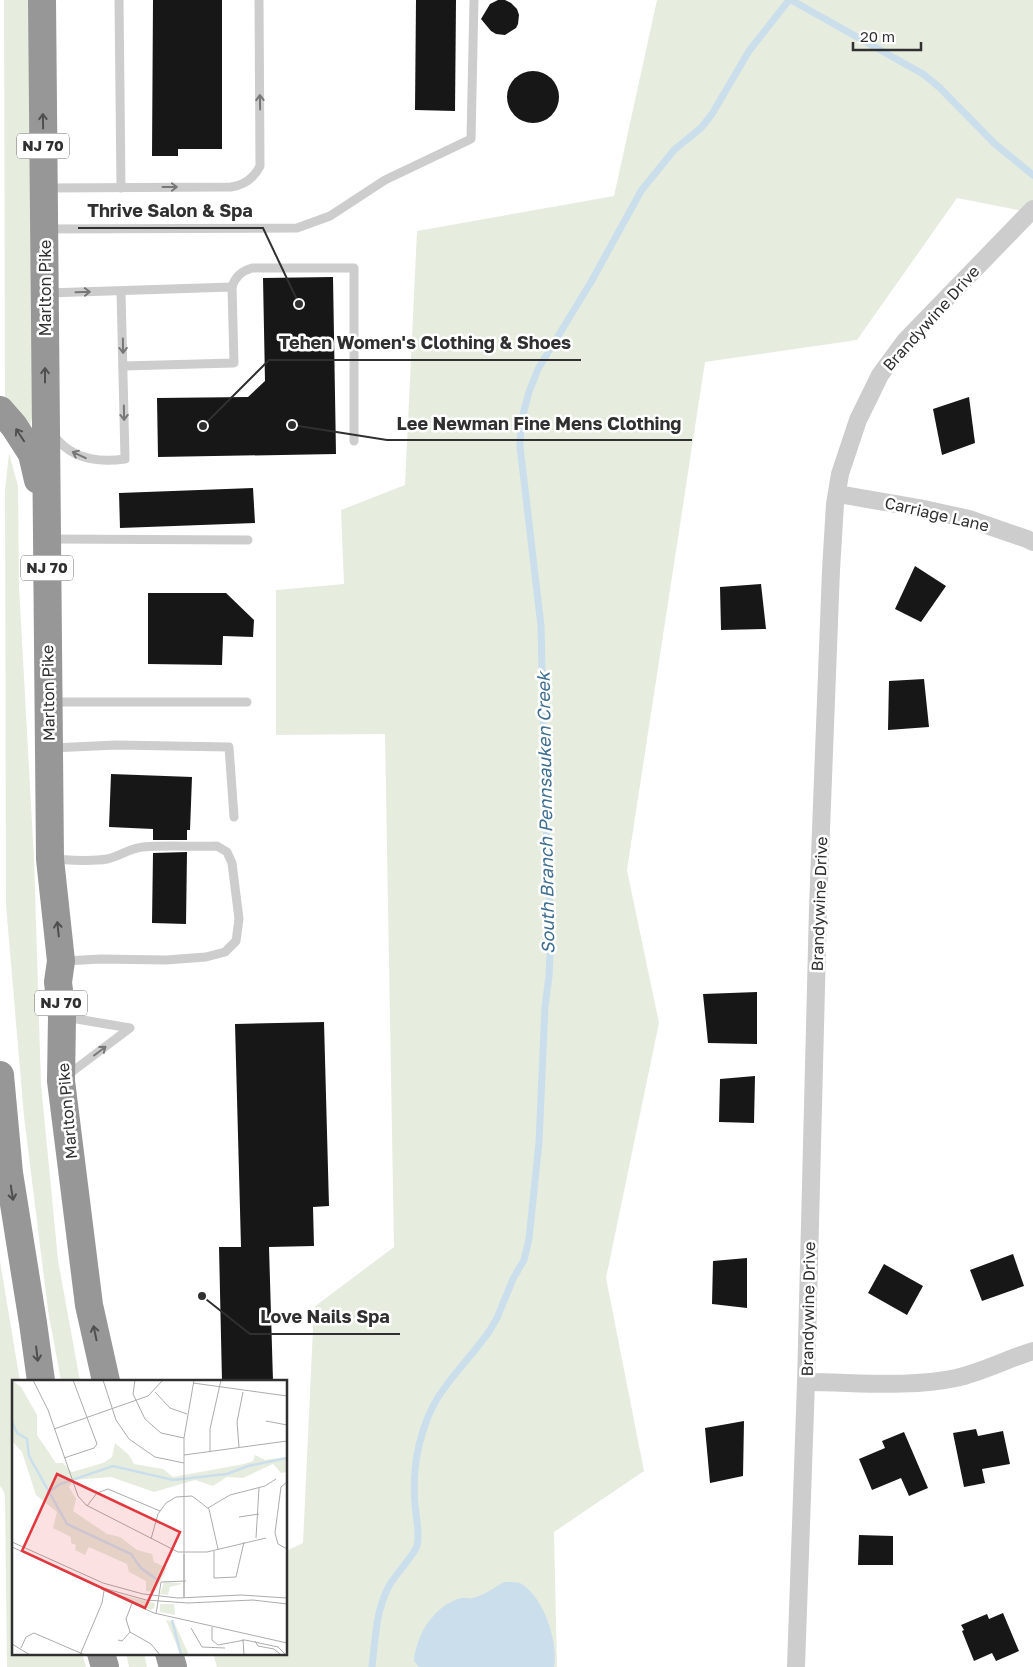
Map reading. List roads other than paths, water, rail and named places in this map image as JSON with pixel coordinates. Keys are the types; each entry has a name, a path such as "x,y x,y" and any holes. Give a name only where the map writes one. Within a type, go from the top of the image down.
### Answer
{"highway":[{"name":"Marlton Pike","path":"42,0 50,859 61,961 58,982 62,1017 61,1081 89,1305 106,1380"},
{"path":"0,410 14,426 32,454 47,526"},
{"path":"0,1075 9,1173 41,1380"},
{"path":"101,1654 105,1667"},
{"path":"169,1654 173,1667"}],"street":[{"name":"Brandywine Drive","path":"796,1667 806,1382 822,789 835,504 840,474 858,420 884,369 905,342 1033,209"},
{"name":"Carriage Lane","path":"838,494 969,519 1033,542"},
{"path":"806,1382 909,1384 933,1382 981,1371 1033,1351"}],"lane":[{"path":"120,0 121,188"},
{"path":"44,188 231,187 246,182 257,172 260,166 259,0"},
{"path":"44,229 297,228 330,216 385,180 470,139 474,0"},
{"path":"123,366 234,363 232,287 234,280 245,270 252,268 354,268 354,441"},
{"path":"45,293 232,287"},
{"path":"46,424 56,439 71,452 88,459 106,462 125,459 122,291"},
{"path":"47,526 248,540"},
{"path":"48,702 247,702"},
{"path":"49,749 116,745 229,747 234,817"},
{"path":"50,859 86,861 106,859 143,847 217,846 227,852 232,863 239,919 236,941 225,952 206,957 166,960 101,959 61,961"},
{"path":"61,1081 130,1028 62,1017"}],"water":[{"path":"504,1582 520,1583 536,1598 552,1633 555,1657 554,1667 419,1667 414,1661 418,1641 428,1622 435,1614 451,1602 462,1598 476,1597"}],"waterway":[{"name":"South Branch Pennsauken Creek","path":"372,1667 381,1605 392,1581 417,1546 418,1530 414,1488 418,1452 425,1424 443,1390 484,1339 497,1318 513,1279 524,1260 529,1239 539,1142 545,1007 551,934 545,801 541,626 520,446 521,422 529,392 538,369 591,282 641,191 674,150 701,128 712,114 749,51 789,0"},
{"path":"791,0 923,74 939,87 995,144 1033,175"}],"place":[{"name":"Thrive Salon & Spa","path":"299,304"},
{"name":"Lee Newman Fine Mens Clothing","path":"292,425"},
{"name":"Tehen Women's Clothing & Shoes","path":"203,426"},
{"name":"Love Nails Spa","path":"202,1296"}]}
